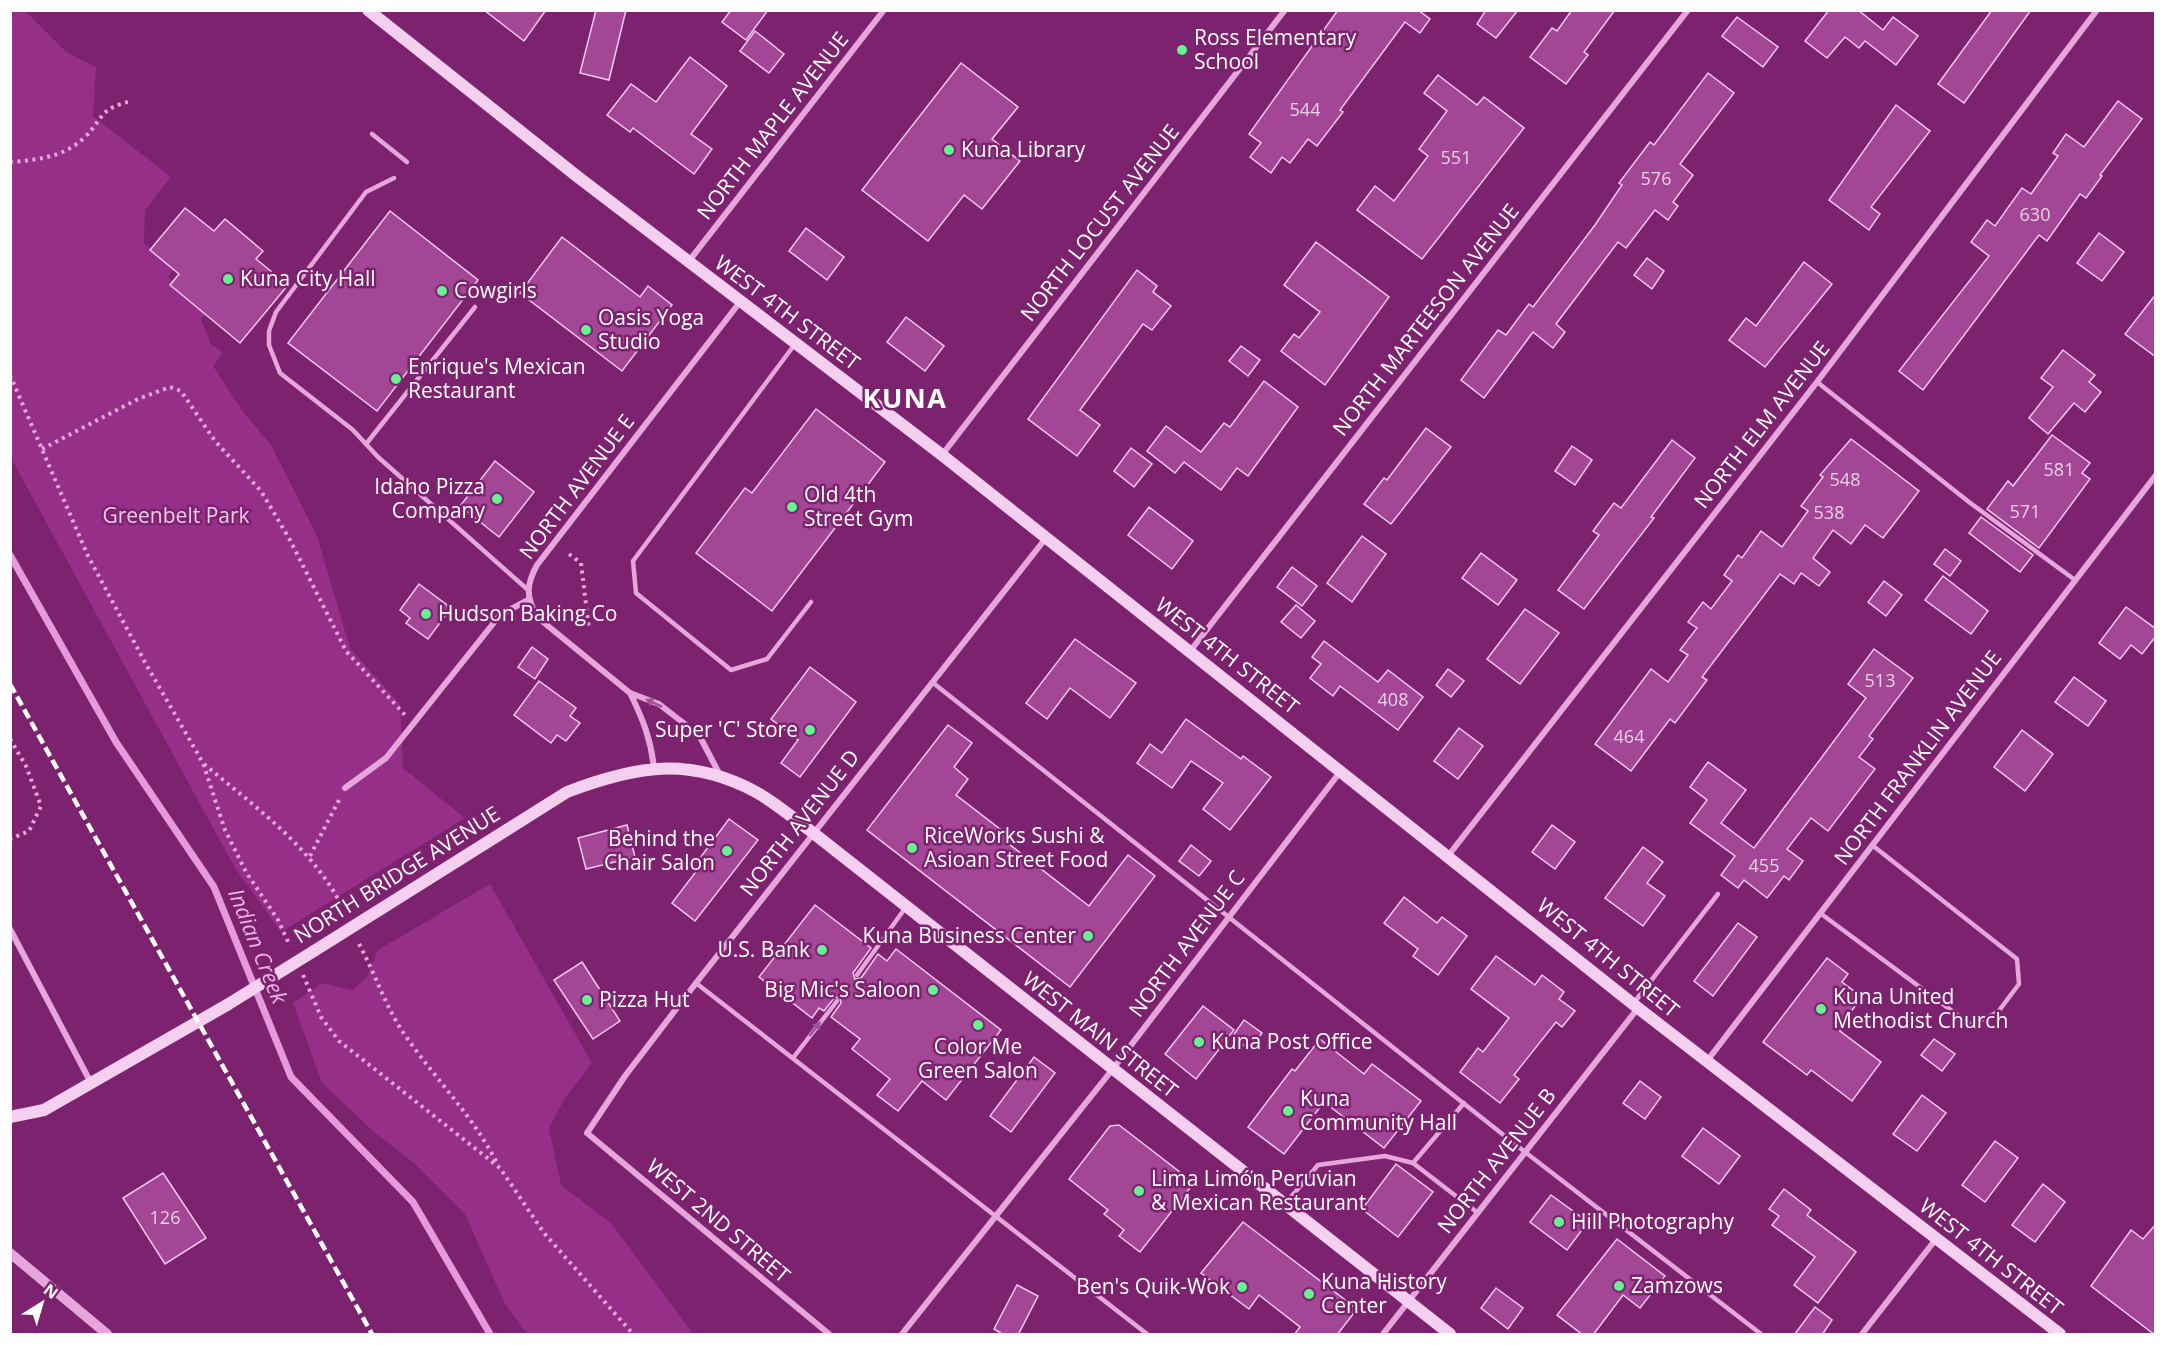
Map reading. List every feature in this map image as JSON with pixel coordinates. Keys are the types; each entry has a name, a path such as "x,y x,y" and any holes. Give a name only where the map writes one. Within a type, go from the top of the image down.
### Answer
{"main road":[{"name":"WEST 4TH STREET","path":"368,10 688,262 942,455 1636,1006 2060,1335"},
{"name":"WEST MAIN STREET","path":"654,768 687,769 720,775 758,793 812,832 1450,1335"},
{"name":"NORTH BRIDGE AVENUE","path":"10,1117 44,1110 228,1005 567,792 612,775 654,768"}],"street":[{"name":"NORTH MAPLE AVENUE","path":"688,262 884,10"},
{"name":"NORTH LOCUST AVENUE","path":"942,455 1284,10"},
{"name":"NORTH MARTEESON AVENUE","path":"1191,651 1688,10"},
{"name":"NORTH ELM AVENUE","path":"1448,856 1817,382 2097,10"},
{"name":"NORTH AVENUE E","path":"528,600 527,588 537,565 740,302"},
{"name":"NORTH FRANKLIN AVENUE","path":"1707,1061 2156,475"},
{"name":"NORTH AVENUE D","path":"587,1133 625,1076 812,832 1046,538"},
{"path":"345,788 386,758 500,615 528,600 537,617 552,632 630,693 659,704 699,735 720,775"},
{"path":"630,693 648,731 654,768"},
{"name":"NORTH AVENUE C","path":"902,1335 1112,1070 1341,771"},
{"path":"10,929 92,1084"},
{"name":"NORTH AVENUE B","path":"1383,1335 1636,1006"},
{"name":"WEST 2ND STREET","path":"587,1133 829,1335"},
{"path":"1862,1335 1936,1239"},
{"path":"10,1253 106,1335"}],"lane":[{"path":"372,134 407,162"},
{"path":"394,178 366,192 288,294 276,312 269,331 271,352 280,373 353,430 527,588"},
{"path":"366,444 475,307"},
{"path":"795,344 633,561 636,593 731,670 767,659 811,602"},
{"path":"1817,382 1969,502 2075,580"},
{"path":"932,682 1525,1152 1761,1335"},
{"path":"1820,913 1971,1025 1998,1012 2019,984 2017,959 1872,845"},
{"path":"1636,1006 1718,894"},
{"path":"857,975 906,907"},
{"path":"696,983 998,1216 1147,1335"},
{"path":"793,1058 837,1001"},
{"path":"1413,1163 1464,1103"},
{"path":"1284,1205 1318,1165 1384,1156 1413,1163 1478,1213"}],"path":[{"path":"10,162 48,158 69,150 84,138 109,107 131,101"},
{"path":"10,375 88,556 147,666 204,763 225,830 246,872 278,920 293,953"},
{"path":"42,449 138,399 170,387 181,391 215,441 261,491 290,540 346,651 399,710 415,722"},
{"path":"569,554 581,563 588,629"},
{"path":"10,739 26,766 41,806 29,831 10,839"},
{"path":"204,763 310,856 328,879 343,908"},
{"path":"310,856 345,788"},
{"path":"359,944 393,1017 422,1058 475,1123 500,1168 544,1233 633,1335"},
{"path":"302,974 321,1017 339,1041 500,1168"}],"green space":[{"name":"Greenbelt Park","path":"10,11 25,11 66,52 96,67 93,116 171,177 145,210 144,243 175,268 168,277 209,309 201,319 211,344 223,353 213,366 243,412 271,445 317,536 350,648 400,704 403,768 465,818 281,932 235,868 11,458"},
{"path":"490,884 592,1063 565,1098 549,1128 561,1185 612,1224 693,1334 527,1334 504,1302 465,1214 415,1164 374,1132 322,1083 293,1003 322,983 352,990 366,978 378,950"}],"building":[{"path":"484,10 546,10 524,41"},
{"path":"596,10 626,10 609,80 580,73"},
{"path":"731,10 768,10 746,40 722,22"},
{"path":"1338,10 1418,10 1430,19 1420,33 1405,22 1340,110 1343,112 1317,146 1308,139 1290,163 1282,157 1271,173 1250,157 1261,143 1249,134"},
{"path":"1486,10 1518,10 1496,38 1477,24"},
{"path":"1572,10 1615,10 1584,52 1588,55 1566,84 1530,57 1552,28 1557,31"},
{"path":"1829,10 1858,10 1883,30 1893,17 1918,36 1896,65 1865,41 1859,48 1845,37 1827,58 1805,41"},
{"path":"1992,10 2031,10 1964,103 1938,84"},
{"path":"1737,17 1778,47 1763,67 1722,36"},
{"path":"755,31 784,54 769,73 740,51"},
{"path":"690,57 727,86 691,134 712,149 694,174 633,128 630,132 607,115 631,84 656,102"},
{"name":"Kuna Library","path":"961,63 1018,107 992,139 1020,161 982,209 964,195 928,241 862,190"},
{"path":"1708,73 1734,93 1680,164 1693,175 1673,202 1678,206 1668,220 1655,210 1626,248 1618,242 1556,324 1565,332 1553,348 1533,332 1484,398 1461,380 1498,330 1506,335 1529,304 1533,307 1595,225 1622,185 1619,183 1650,142 1654,145"},
{"path":"1438,75 1477,105 1484,97 1524,128 1422,259 1357,210 1375,186 1394,201 1428,156 1419,149 1447,111 1424,93"},
{"path":"2118,101 2142,119 2100,175 2102,176 2086,198 2080,194 2047,241 2039,235 1923,390 1899,371 1989,256 1971,242 1987,220 1995,226 2022,188 2031,194 2058,156 2053,153 2066,134 2084,147"},
{"path":"1896,105 1930,131 1871,207 1880,214 1869,230 1829,200"},
{"name":"Kuna City Hall","path":"185,208 214,231 225,219 263,251 256,259 288,285 240,343 170,285 179,274 150,250"},
{"path":"390,211 478,280 377,411 288,343"},
{"path":"806,228 844,257 827,280 789,251"},
{"path":"2099,233 2124,252 2102,281 2077,263"},
{"path":"562,237 640,297 648,286 672,305 622,371 520,293"},
{"path":"1316,242 1389,297 1325,385 1281,351 1294,334 1299,338 1320,312 1284,285"},
{"path":"1647,258 1664,271 1652,289 1634,275"},
{"path":"1804,262 1832,284 1765,367 1729,340 1746,318 1756,326"},
{"path":"1137,270 1157,286 1153,292 1171,306 1152,330 1143,324 1080,410 1100,425 1077,456 1028,419"},
{"path":"2156,294 2156,357 2125,334"},
{"path":"906,317 944,346 925,371 887,342"},
{"path":"1241,346 1260,360 1248,376 1229,361"},
{"path":"2063,350 2095,375 2089,382 2101,392 2085,412 2074,403 2048,434 2029,418 2053,387 2041,378"},
{"path":"1264,381 1298,407 1248,476 1237,468 1221,490 1184,462 1175,473 1147,451 1166,426 1201,452 1224,423 1230,427"},
{"path":"816,409 885,462 772,611 696,553 745,488 752,493"},
{"path":"1426,428 1451,447 1391,524 1364,504 1384,478 1387,480"},
{"path":"2052,435 2090,463 2082,473 2090,479 2039,548 1987,509 2008,481 2013,486"},
{"path":"1851,439 1919,491 1883,538 1865,525 1851,544 1833,530 1813,558 1830,572 1819,586 1801,573 1794,584 1780,574 1702,677 1707,680 1675,723 1670,719 1631,771 1595,744 1651,669 1668,682 1688,655 1680,650 1697,628 1688,622 1703,602 1711,609 1732,581 1724,575 1738,555 1742,558 1761,531 1782,547 1808,511 1801,506 1823,477 1820,475"},
{"path":"1672,440 1695,458 1651,517 1654,518 1584,609 1558,590 1599,535 1593,531 1614,503 1621,508"},
{"path":"1572,446 1592,460 1575,485 1555,471"},
{"path":"1131,448 1152,464 1134,487 1114,471"},
{"name":"Idaho Pizza Company","path":"495,461 534,492 499,537 460,506"},
{"path":"1149,507 1193,541 1172,569 1128,535"},
{"path":"1981,517 2033,555 2020,572 1969,533"},
{"path":"1362,536 1386,554 1352,602 1327,583"},
{"path":"1945,549 1961,561 1950,576 1934,564"},
{"path":"1481,553 1517,580 1498,605 1462,578"},
{"path":"1292,567 1317,586 1302,606 1277,587"},
{"path":"1943,576 1988,611 1971,634 1925,600"},
{"path":"1884,581 1902,595 1886,616 1868,602"},
{"name":"Hudson Baking Co","path":"419,584 451,608 428,639 406,623 410,618 400,610"},
{"path":"1296,605 1315,621 1301,638 1281,622"},
{"path":"2126,607 2156,629 2156,636 2142,654 2131,645 2120,659 2099,643"},
{"path":"1525,609 1559,633 1520,684 1487,659"},
{"path":"1075,639 1136,683 1110,718 1070,688 1047,719 1026,703"},
{"path":"1324,641 1378,682 1388,670 1423,697 1398,730 1340,686 1333,696 1310,678 1321,664 1312,657"},
{"path":"532,647 548,659 535,679 518,667"},
{"path":"1874,649 1913,678 1869,736 1873,739 1859,757 1875,769 1828,831 1811,818 1787,849 1803,861 1789,880 1784,876 1767,898 1744,880 1738,888 1721,875 1735,856 1690,823 1707,800 1690,787 1708,762 1746,790 1721,823 1754,848 1866,698 1848,684"},
{"name":"Super 'C' Store","path":"810,667 856,702 800,777 781,763 798,740 771,719"},
{"path":"1448,669 1464,681 1451,697 1436,685"},
{"path":"2074,677 2106,701 2088,726 2055,702"},
{"path":"539,681 576,708 570,716 580,723 566,741 557,735 551,743 514,715"},
{"path":"1186,719 1241,759 1243,756 1271,777 1230,830 1203,809 1223,783 1191,761 1172,788 1137,763 1150,744 1162,753"},
{"path":"948,725 972,743 954,767 968,779 956,795 1009,836 1005,841 1089,906 1128,855 1155,876 1070,987 867,830"},
{"path":"1459,728 1483,746 1458,779 1434,761"},
{"path":"2022,730 2053,754 2025,791 1994,767"},
{"path":"729,819 758,840 695,921 672,903 701,865 697,862"},
{"path":"627,825 635,857 586,869 578,838"},
{"path":"1552,825 1575,842 1555,869 1532,852"},
{"path":"1191,845 1211,861 1199,876 1179,861"},
{"path":"1643,847 1663,862 1647,883 1665,896 1643,926 1605,898"},
{"path":"1404,897 1437,923 1442,917 1467,936 1438,975 1413,956 1418,949 1384,923"},
{"path":"815,905 871,948 853,973 855,979 861,978 878,954 887,961 896,949 1001,1030 946,1100 922,1081 898,1111 877,1095 890,1079 852,1049 860,1039 831,1017 841,1003 840,998 835,997 824,1011 819,1008 812,1018 759,977"},
{"path":"1738,923 1757,937 1713,996 1694,981"},
{"path":"1496,956 1535,985 1542,975 1564,992 1559,999 1575,1011 1562,1027 1556,1022 1514,1075 1519,1079 1500,1103 1460,1072 1478,1048 1483,1052 1509,1018 1471,989"},
{"name":"Kuna United Methodist Church","path":"1827,958 1848,974 1842,982 1862,997 1844,1021 1846,1023 1840,1031 1881,1062 1852,1101 1811,1070 1807,1075 1763,1042"},
{"name":"Pizza Hut","path":"582,962 620,1021 593,1039 554,980"},
{"name":"Kuna Post Office","path":"1203,1006 1234,1030 1196,1079 1165,1054"},
{"path":"1244,1020 1262,1033 1250,1050 1232,1037"},
{"path":"1320,1039 1364,1074 1372,1064 1421,1101 1384,1148 1324,1102 1284,1154 1248,1127 1292,1069 1295,1071"},
{"path":"1934,1039 1955,1054 1942,1071 1921,1055"},
{"path":"1034,1057 1055,1073 1011,1132 990,1116"},
{"path":"1640,1081 1661,1097 1645,1119 1623,1103"},
{"path":"1922,1095 1946,1113 1917,1151 1893,1134"},
{"path":"1119,1125 1194,1183 1140,1252 1119,1236 1124,1230 1104,1214 1108,1210 1069,1179 1110,1126"},
{"path":"1703,1128 1740,1156 1719,1184 1682,1156"},
{"path":"1995,1141 2018,1158 1985,1202 1962,1185"},
{"path":"1396,1164 1433,1192 1398,1237 1362,1209"},
{"path":"163,1173 206,1238 165,1264 123,1198"},
{"path":"2043,1184 2065,1202 2035,1242 2012,1225"},
{"path":"1784,1189 1811,1210 1807,1215 1856,1252 1818,1303 1794,1285 1815,1257 1772,1225 1779,1216 1769,1209"},
{"name":"Hill Photography","path":"1551,1195 1588,1222 1567,1250 1530,1222"},
{"path":"1243,1222 1357,1309 1337,1335 1294,1335 1300,1327 1259,1295 1249,1309 1201,1273"},
{"path":"2156,1224 2155,1335 2091,1286 2131,1230 2143,1239"},
{"name":"Zamzows","path":"1617,1239 1665,1276 1640,1308 1623,1295 1593,1335 1583,1335 1557,1315"},
{"path":"1017,1285 1038,1296 1018,1335 1004,1335 994,1329"},
{"path":"1496,1288 1523,1308 1508,1329 1481,1308"},
{"path":"1815,1307 1832,1320 1822,1335 1794,1335"}],"waterway":[{"name":"Indian Creek","path":"10,555 116,742 214,887 291,1077 413,1202 490,1334"}],"railway":[{"path":"10,684 372,1334"}],"place":[{"name":"Ross Elementary School","path":"1182,50"},
{"name":"Kuna Library","path":"949,150"},
{"name":"Kuna City Hall","path":"228,279"},
{"name":"Cowgirls","path":"442,291"},
{"name":"Oasis Yoga Studio","path":"586,330"},
{"name":"Enrique's Mexican Restaurant","path":"396,379"},
{"name":"Idaho Pizza Company","path":"497,499"},
{"name":"Old 4th Street Gym","path":"792,507"},
{"name":"Hudson Baking Co","path":"426,614"},
{"name":"Super 'C' Store","path":"810,730"},
{"name":"RiceWorks Sushi & Asioan Street Food","path":"912,848"},
{"name":"Behind the Chair Salon","path":"727,851"},
{"name":"Kuna Business Center","path":"1088,936"},
{"name":"U.S. Bank","path":"822,950"},
{"name":"Big Mic's Saloon","path":"933,990"},
{"name":"Pizza Hut","path":"587,1000"},
{"name":"Kuna United Methodist Church","path":"1821,1009"},
{"name":"Color Me Green Salon","path":"978,1025"},
{"name":"Kuna Post Office","path":"1199,1042"},
{"name":"Kuna Community Hall","path":"1288,1111"},
{"name":"Lima Limón Peruvian & Mexican Restaurant","path":"1139,1191"},
{"name":"Hill Photography","path":"1559,1222"},
{"name":"Zamzows","path":"1619,1286"},
{"name":"Ben's Quik-Wok","path":"1242,1287"},
{"name":"Kuna History Center","path":"1309,1294"}],"district":[{"name":"KUNA","path":"905,399"}]}
